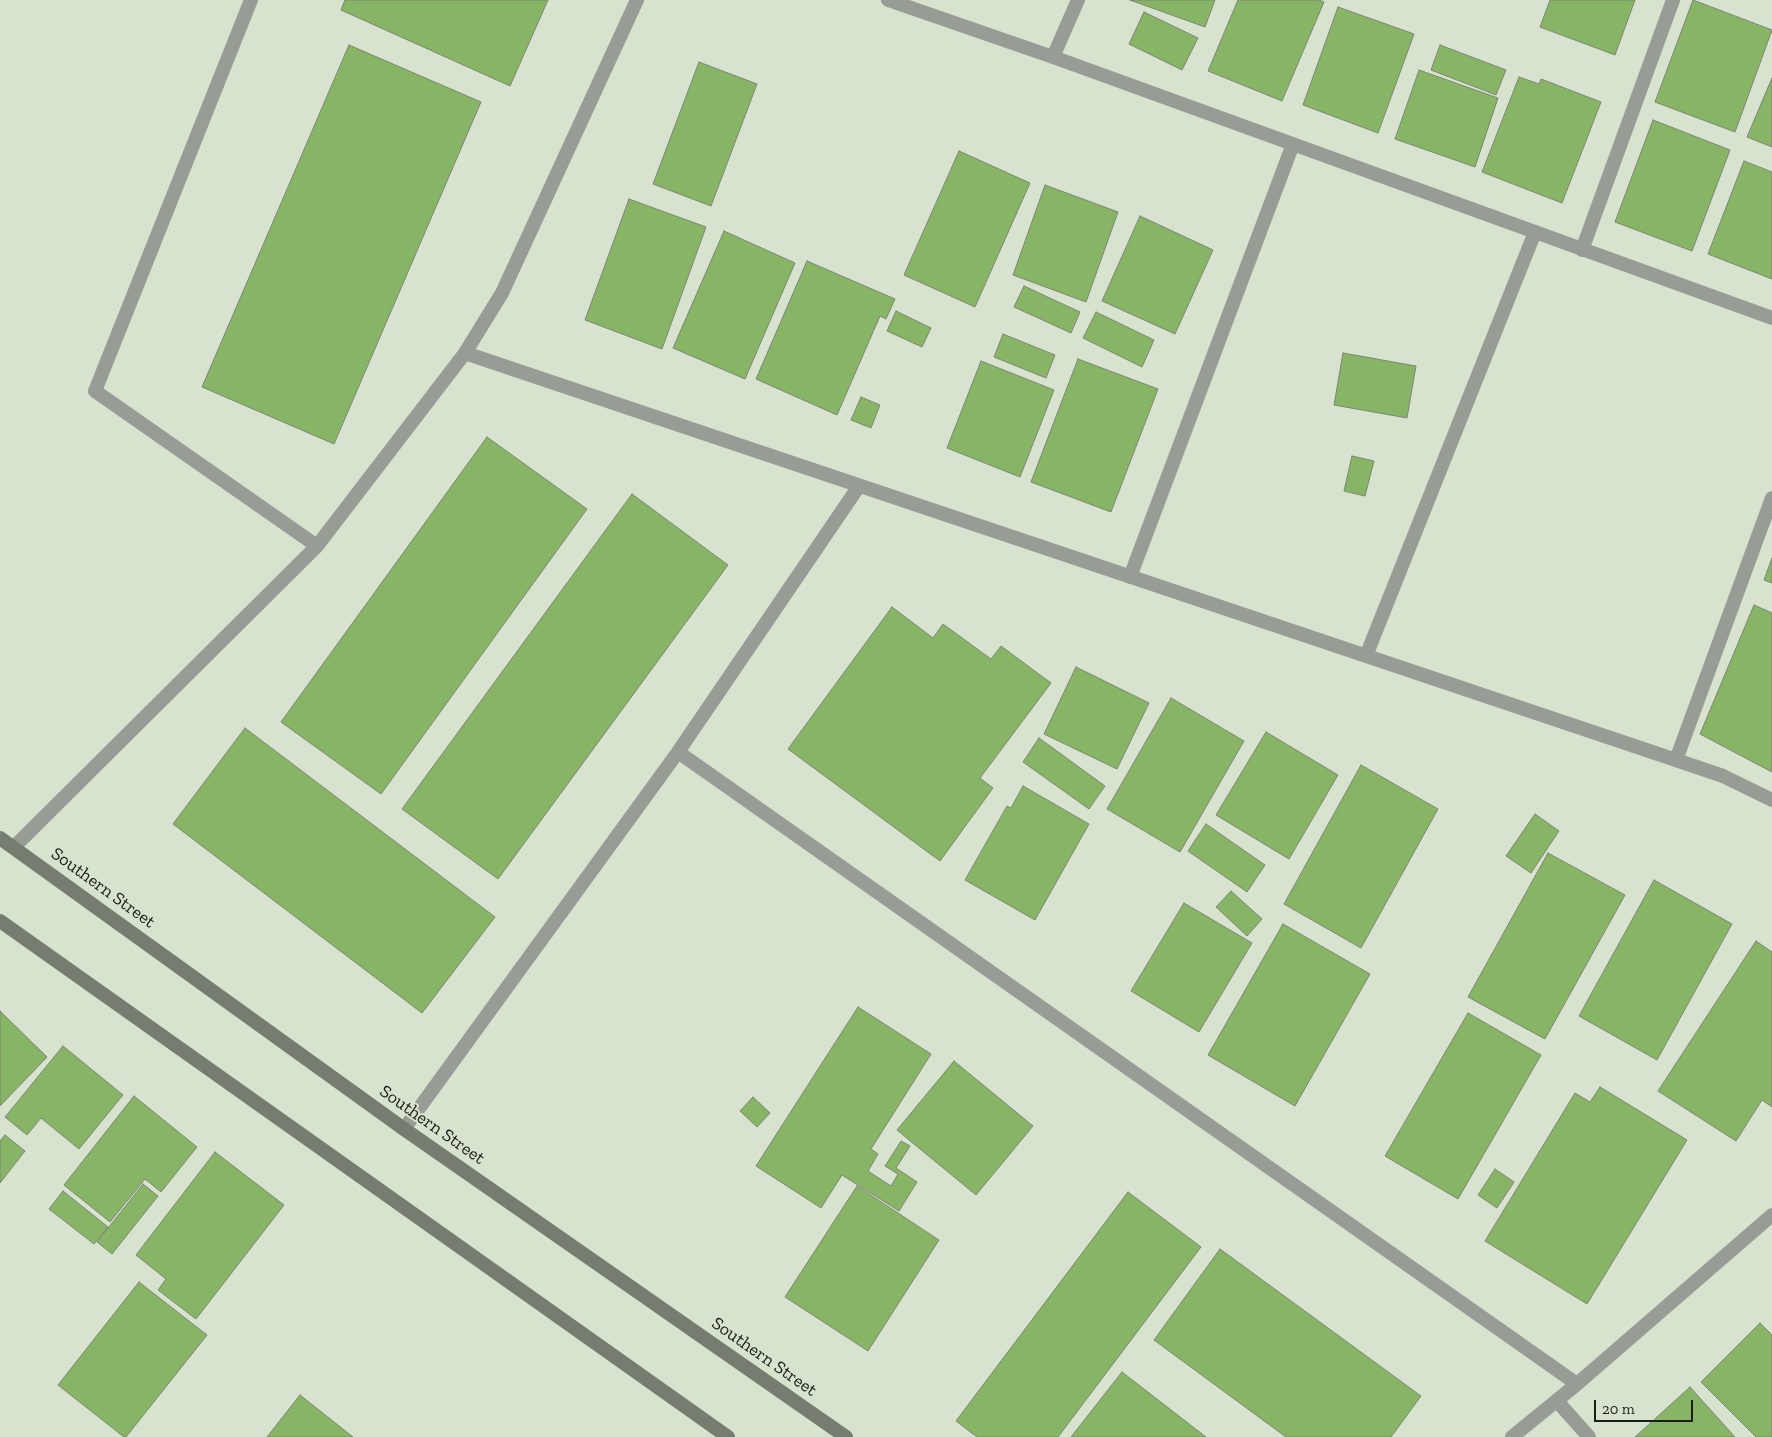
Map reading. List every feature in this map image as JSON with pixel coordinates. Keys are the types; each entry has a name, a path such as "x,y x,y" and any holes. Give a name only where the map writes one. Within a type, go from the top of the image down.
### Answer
{"main road":[{"name":"Southern Street","path":"0,838 404,1129 846,1437"},
{"path":"0,921 728,1437"}],"street":[{"path":"251,0 95,391 317,546"},
{"path":"14,847 317,546 465,353 502,293 637,0"},
{"path":"888,0 1053,57 1772,318"},
{"path":"1053,57 1078,0"},
{"path":"1582,250 1673,0"},
{"path":"1130,577 1293,144"},
{"path":"1366,656 1535,232"},
{"path":"465,353 1723,776 1772,800"},
{"path":"404,1129 678,752 859,486"},
{"path":"1676,760 1772,498"},
{"path":"678,752 1577,1384"},
{"path":"1512,1437 1577,1384 1772,1214"},
{"path":"1557,1401 1589,1437"}],"building":[{"path":"345,0 548,0 510,86 341,10"},
{"path":"1130,0 1215,0 1205,27"},
{"path":"1238,0 1319,0 1324,2 1282,101 1208,71"},
{"path":"1550,0 1635,0 1615,55 1540,27"},
{"path":"1693,0 1772,30 1735,132 1655,102"},
{"path":"1338,7 1414,34 1378,133 1303,105"},
{"path":"1144,12 1198,38 1182,70 1129,44"},
{"path":"349,45 481,102 334,444 202,387"},
{"path":"1440,45 1506,70 1496,95 1431,70"},
{"path":"699,62 757,84 711,206 653,184"},
{"path":"1419,70 1498,98 1475,167 1395,139"},
{"path":"1519,77 1539,84 1541,79 1601,102 1562,203 1482,172"},
{"path":"1772,78 1772,147 1747,137"},
{"path":"1653,120 1730,150 1692,251 1615,222"},
{"path":"959,151 1030,183 975,307 904,275"},
{"path":"1744,161 1772,172 1772,279 1708,254"},
{"path":"1045,185 1118,212 1086,302 1013,275"},
{"path":"629,199 706,227 662,349 585,320"},
{"path":"1140,216 1213,250 1175,334 1102,301"},
{"path":"724,231 795,263 745,379 673,348"},
{"path":"807,261 895,299 886,319 880,316 837,415 756,379"},
{"path":"1024,286 1080,312 1071,333 1014,307"},
{"path":"896,311 931,328 922,347 887,331"},
{"path":"1096,312 1154,340 1142,367 1083,338"},
{"path":"1003,334 1055,355 1046,378 994,357"},
{"path":"1343,353 1416,366 1407,418 1334,405"},
{"path":"1078,359 1158,389 1111,512 1031,482"},
{"path":"981,361 1054,390 1020,477 947,448"},
{"path":"861,397 880,405 871,428 851,420"},
{"path":"487,437 587,509 381,794 281,722"},
{"path":"1352,456 1374,461 1365,496 1344,491"},
{"path":"632,494 728,565 498,879 402,809"},
{"path":"1772,558 1772,583 1764,580"},
{"path":"1754,605 1772,613 1772,772 1700,734"},
{"path":"892,607 933,638 943,624 991,659 1001,646 1051,683 980,778 993,788 940,861 788,749"},
{"path":"1076,667 1149,703 1117,769 1044,734"},
{"path":"1171,698 1244,741 1180,852 1107,809"},
{"path":"245,728 495,917 422,1013 173,824"},
{"path":"1266,732 1338,775 1289,859 1216,815"},
{"path":"1039,738 1105,786 1089,809 1023,762"},
{"path":"1361,765 1438,809 1361,948 1284,904"},
{"path":"1023,786 1089,824 1035,920 965,880 1007,806 1011,808"},
{"path":"1535,814 1559,831 1531,873 1506,856"},
{"path":"1206,824 1265,865 1247,892 1188,851"},
{"path":"1548,853 1625,895 1545,1039 1468,997"},
{"path":"1654,880 1732,924 1657,1060 1579,1016"},
{"path":"1231,891 1262,919 1247,936 1216,907"},
{"path":"1184,903 1252,943 1199,1032 1131,991"},
{"path":"1283,924 1370,974 1295,1106 1208,1055"},
{"path":"1756,941 1772,952 1772,1107 1762,1100 1736,1141 1658,1091"},
{"path":"858,1007 931,1054 871,1149 878,1154 868,1171 891,1186 898,1174 885,1166 901,1141 910,1146 896,1168 917,1182 899,1211 842,1175 821,1208 756,1166"},
{"path":"0,1011 47,1057 0,1106"},
{"path":"1468,1013 1541,1055 1458,1199 1385,1156"},
{"path":"63,1046 123,1095 79,1149 41,1118 27,1135 5,1117"},
{"path":"954,1061 1033,1126 976,1195 897,1130"},
{"path":"1600,1087 1687,1140 1587,1304 1485,1241 1575,1093 1590,1102"},
{"path":"134,1096 197,1147 161,1192 145,1179 110,1222 64,1185"},
{"path":"753,1097 770,1113 757,1127 740,1111"},
{"path":"5,1135 25,1151 0,1183 0,1141"},
{"path":"215,1152 284,1205 196,1319 158,1290 166,1279 136,1255"},
{"path":"1495,1169 1514,1182 1497,1208 1478,1195"},
{"path":"143,1184 158,1196 112,1254 97,1242"},
{"path":"857,1186 939,1240 868,1351 785,1297"},
{"path":"63,1191 108,1227 94,1244 49,1209"},
{"path":"1128,1192 1201,1247 1058,1437 977,1437 956,1421"},
{"path":"1220,1249 1421,1396 1391,1437 1286,1437 1154,1340"},
{"path":"139,1282 207,1335 126,1437 124,1437 58,1385"},
{"path":"1760,1323 1772,1335 1772,1437 1756,1437 1701,1382"},
{"path":"1122,1372 1206,1437 1071,1437"},
{"path":"1690,1387 1735,1437 1635,1437"},
{"path":"300,1395 353,1437 267,1437"}]}
